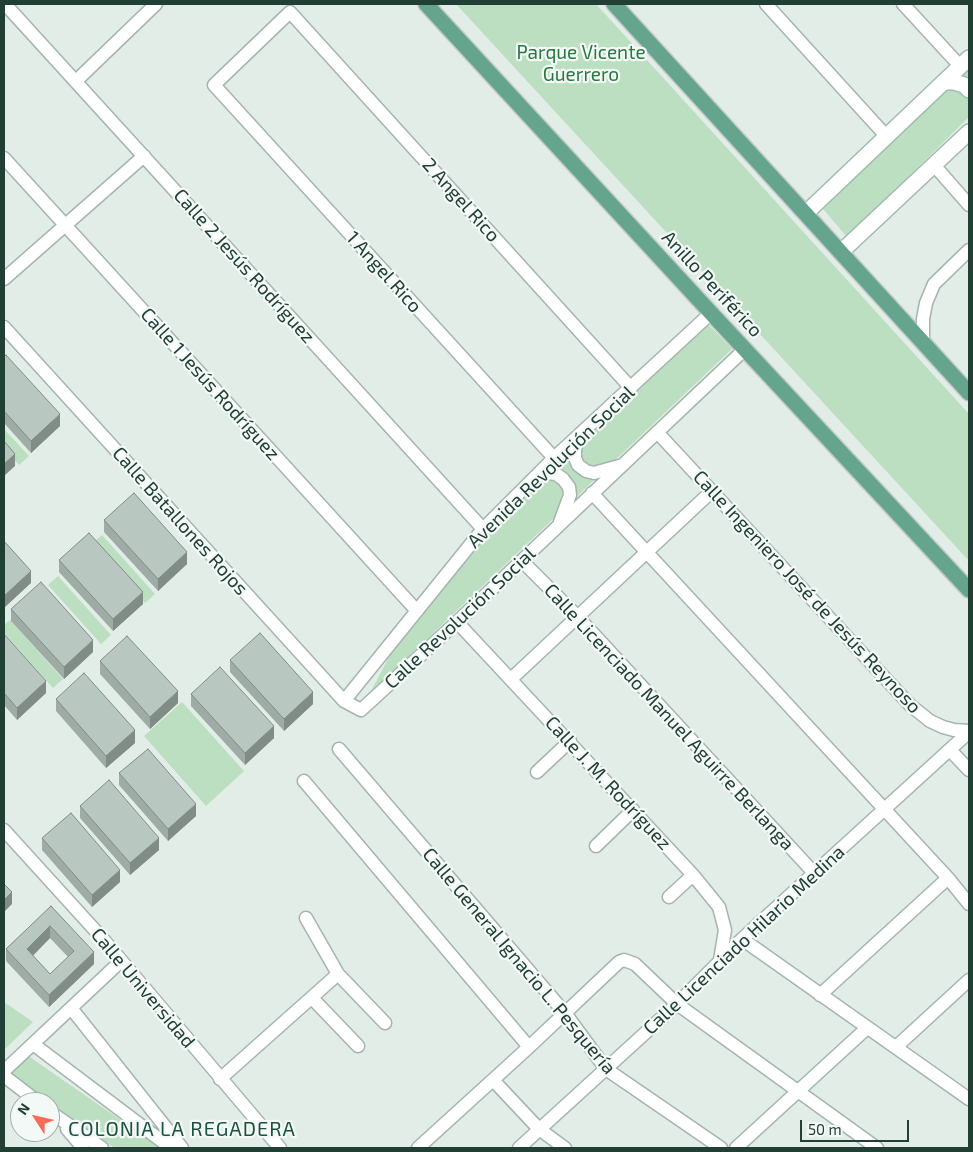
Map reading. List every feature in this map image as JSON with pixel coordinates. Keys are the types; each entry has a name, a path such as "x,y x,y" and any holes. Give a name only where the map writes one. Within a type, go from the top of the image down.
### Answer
{"main road":[{"name":"Anillo Periférico","path":"426,4 969,590"},
{"path":"614,4 969,393"}],"street":[{"name":"Calle 2 Jesús Rodríguez","path":"5,4 483,529"},
{"path":"766,4 887,136"},
{"path":"806,213 965,62 903,4"},
{"path":"76,82 148,7"},
{"name":"2 Angel Rico","path":"214,85 290,12 631,388"},
{"path":"944,82 964,85 969,90"},
{"name":"1 Angel Rico","path":"214,85 554,458"},
{"path":"841,252 969,132"},
{"path":"4,279 144,156"},
{"name":"Calle 1 Jesús Rodríguez","path":"4,158 417,611"},
{"path":"934,165 969,205"},
{"path":"923,343 923,319 926,302 934,284 969,250"},
{"name":"Avenida Revolución Social","path":"344,701 483,529 554,458 711,313"},
{"name":"Calle Batallones Rojos","path":"4,327 344,701 361,710"},
{"name":"Calle Revolución Social","path":"361,710 522,561 745,349"},
{"name":"Calle Ingeniero José de Jesús Reynoso","path":"657,432 910,705 936,724 954,730 969,731"},
{"path":"580,436 575,449 575,458 578,465 586,471 594,473 622,466"},
{"name":"Calle Revolución Social","path":"536,476 547,473 556,474 563,479 569,488 570,495 558,526"},
{"path":"512,679 712,491"},
{"path":"592,493 948,878 969,904"},
{"name":"Calle Licenciado Manuel Aguirre Berlanga","path":"522,561 577,616 815,874"},
{"name":"Calle J. M. Rodríguez","path":"457,622 570,741 694,876 719,907 725,930 720,960"},
{"name":"Calle Licenciado Hilario Medina","path":"519,1148 677,1004 720,960 969,731"},
{"path":"537,772 570,741"},
{"name":"Calle General Ignacio L. Pesquería","path":"339,749 565,1013 606,1069 721,1148"},
{"path":"950,750 969,770"},
{"path":"304,781 530,1047"},
{"path":"596,846 633,810"},
{"name":"Calle Universidad","path":"4,830 121,961 280,1148"},
{"path":"669,897 694,876"},
{"path":"820,995 948,878"},
{"path":"306,918 338,974 385,1024"},
{"path":"742,940 969,1099"},
{"path":"426,1145 619,962 624,960 635,964 677,1004 876,1148"},
{"path":"4,1071 121,961"},
{"path":"220,1079 338,974"},
{"path":"896,1047 969,980"},
{"path":"312,998 358,1046"},
{"path":"71,1008 182,1148"},
{"path":"736,1148 867,1028"},
{"path":"33,1044 171,1148"},
{"path":"4,1076 25,1092"},
{"path":"493,1080 540,1129 565,1148"},
{"path":"60,1119 102,1148"},
{"path":"60,1122 83,1148"}],"green space":[{"name":"Parque Vicente Guerrero","path":"456,4 596,4 969,414 969,561"},
{"path":"969,60 969,117 847,237 818,203"},
{"path":"700,316 732,349 370,693 416,606 478,523"},
{"path":"4,429 29,456 19,465 4,448"},
{"path":"102,535 155,594 145,603 92,544"},
{"path":"58,576 111,635 101,644 48,585"},
{"path":"10,620 63,679 53,688 4,633 4,625"},
{"path":"182,702 244,771 206,806 144,736"},
{"path":"4,1002 33,1022 4,1050"},
{"path":"27,1055 161,1148 115,1148 60,1111 60,1092 36,1092 10,1072"}],"building":[{"path":"6,355 60,414 31,441 4,411 4,357"},
{"path":"4,441 15,454 4,464"},
{"path":"134,493 187,552 158,579 104,520"},
{"path":"89,533 143,592 113,619 59,560"},
{"path":"4,541 31,571 4,596"},
{"path":"41,582 93,640 64,667 11,609"},
{"path":"260,633 313,692 284,719 230,660"},
{"path":"4,634 46,681 17,708 4,693"},
{"path":"127,636 178,691 150,717 100,661"},
{"path":"220,667 274,726 245,753 191,694"},
{"path":"84,673 135,730 106,756 56,699"},
{"path":"148,749 196,804 168,829 119,773"},
{"path":"109,780 159,838 130,863 80,806"},
{"path":"71,813 120,870 92,895 42,838"},
{"path":"4,884 12,892 4,900"},
{"path":"51,906 94,952 49,995 6,949","holes":["50,926 74,951 50,974 27,949"]}],"district":[{"name":"COLONIA LA REGADERA","path":"182,1129"}]}
